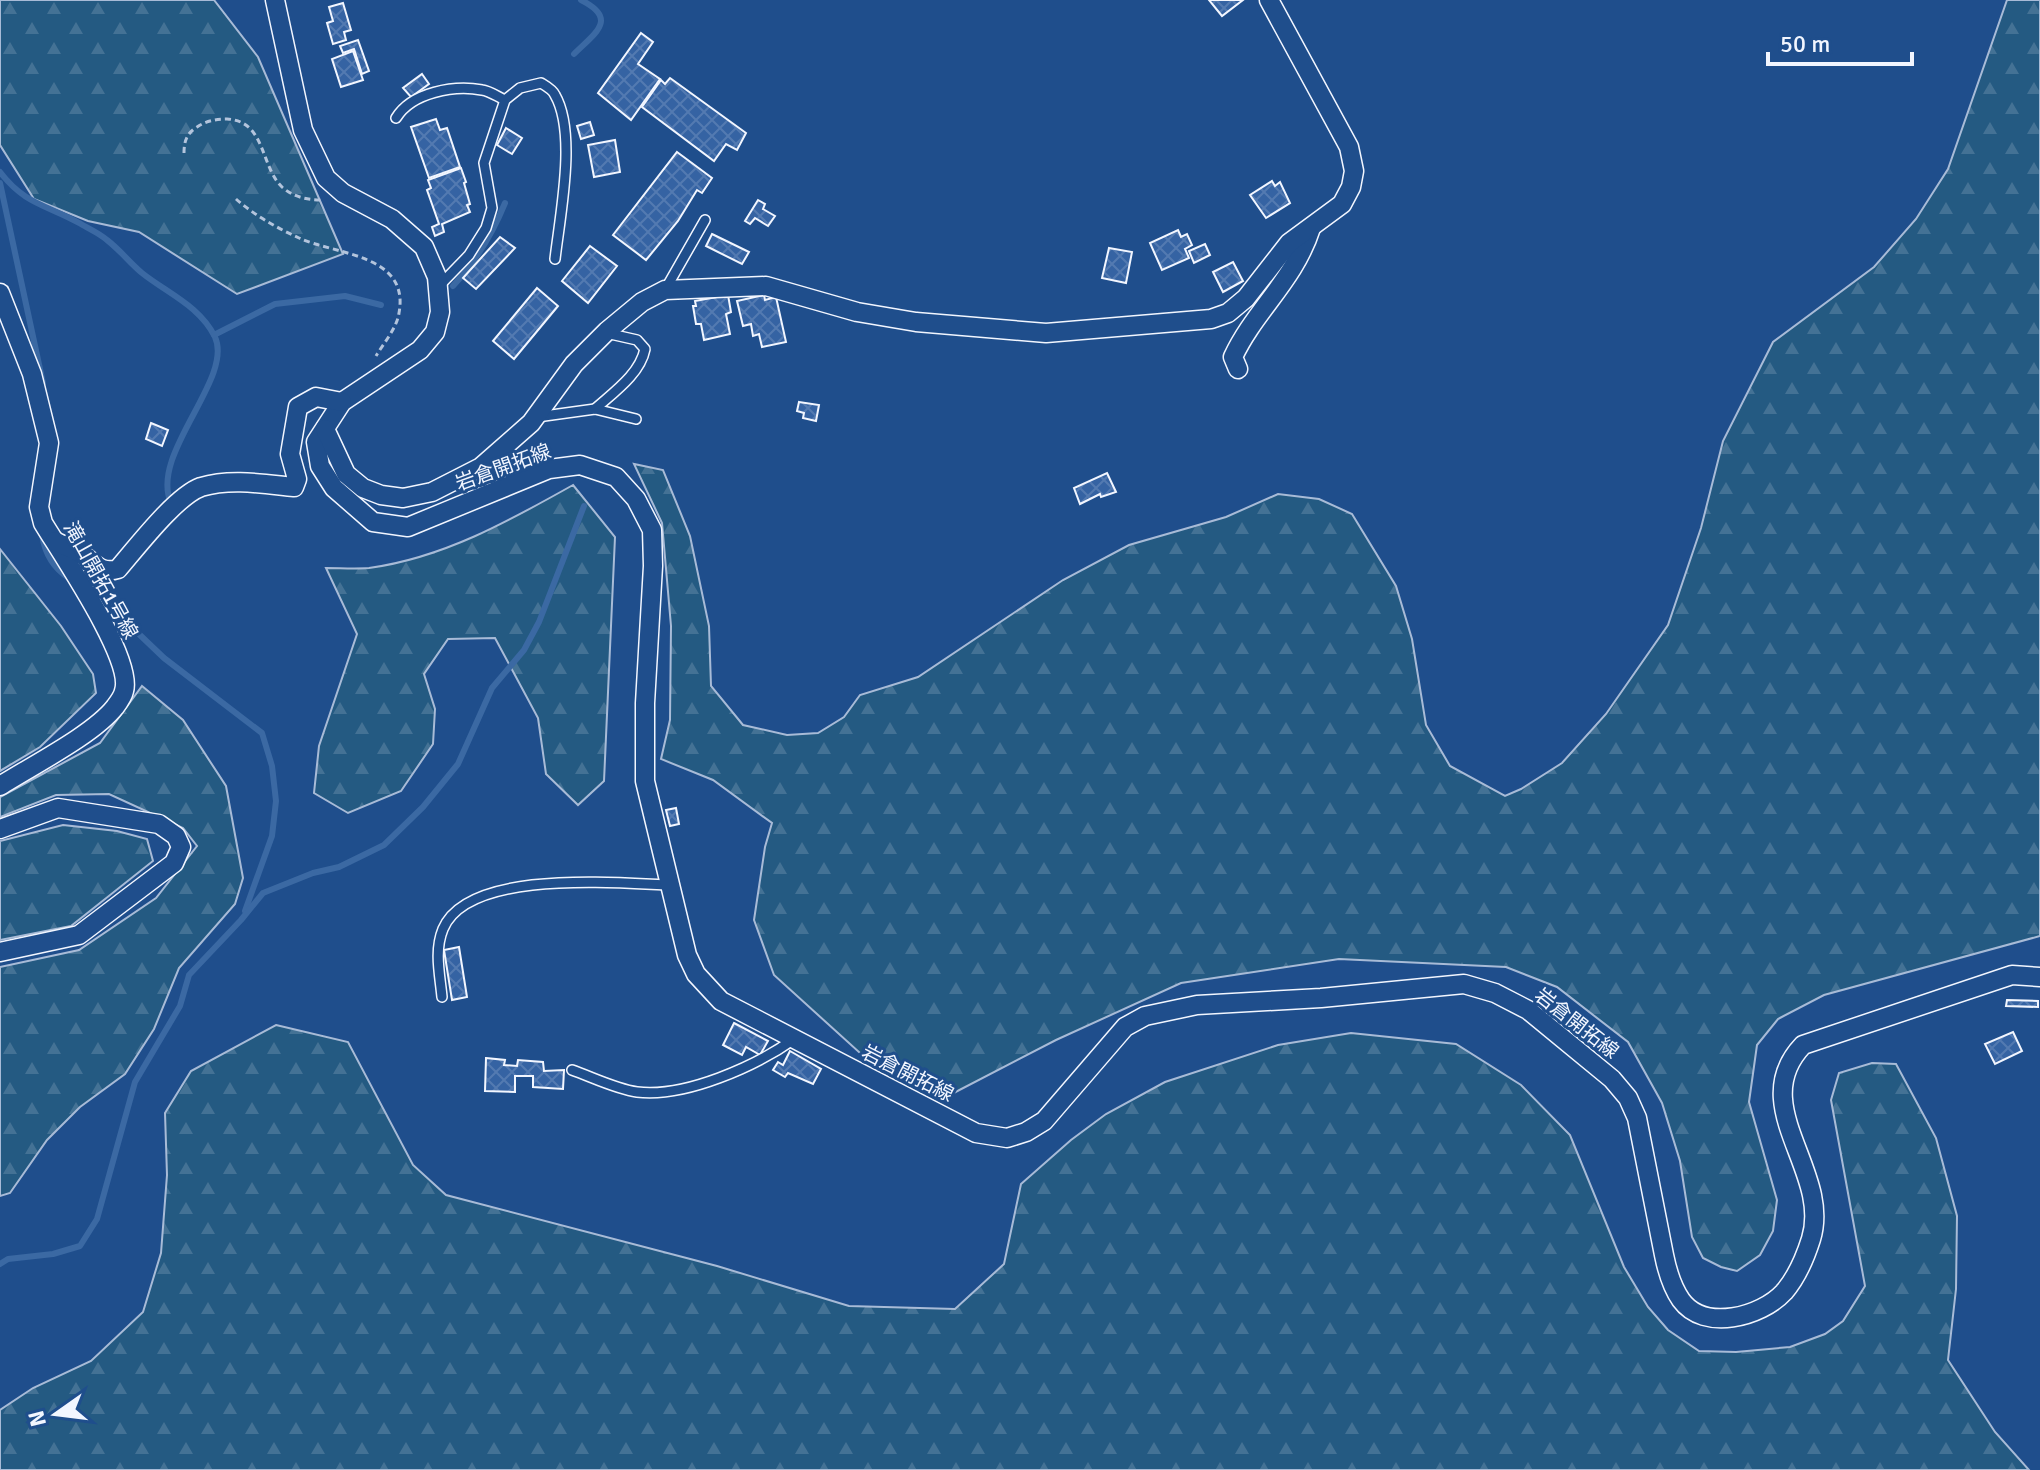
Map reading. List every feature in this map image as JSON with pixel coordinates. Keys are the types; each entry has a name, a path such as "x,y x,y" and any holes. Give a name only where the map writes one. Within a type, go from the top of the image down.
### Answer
{"street":[{"name":"岩倉開拓線","path":"275,0 303,130 326,178 343,193 392,219 424,247 437,277 440,312 435,332 420,350 342,402 316,442 320,466 334,488 373,522 408,527 549,469 580,465 616,477 636,499 652,530 643,762 645,781 687,955 696,974 721,1001 976,1133 1007,1138 1026,1132 1044,1121 1125,1027 1160,1011 1197,1005 1321,998 1464,984 1495,993 1528,1010 1612,1079 1628,1098 1637,1118 1667,1270 1682,1302 1698,1313 1725,1319 1767,1307 1783,1293 1800,1270 1813,1235 1814,1196 1785,1121 1783,1087 1790,1059 1803,1045 2012,975 2040,977"},
{"path":"325,429 346,474 363,488 381,495 403,498 432,492 481,467 535,417 574,364 606,333 642,302 665,290 766,286 857,312 916,322 1046,333 1211,319 1228,313 1246,298 1289,243 1342,204 1351,187 1354,171 1349,147 1269,0"},
{"path":"1238,369 1233,357 1242,338 1303,253 1311,228"},
{"name":"滝山開拓1号線","path":"0,293 32,374 49,443 39,507 43,523 78,579 121,661 125,689 116,707 96,725 0,786"},
{"path":"53,541 82,554 98,568 110,571 118,569 183,497 200,487 250,482 294,487 297,479 290,454 298,407 316,397 342,402"},
{"path":"0,829 58,808 159,824 176,836 181,847 174,863 79,935 0,952"}],"lane":[{"path":"438,288 469,255 486,228 492,208 484,163 505,100 520,88 541,83 555,92 565,124 567,144 555,259"},
{"path":"396,118 403,106 450,89 485,90 505,100"},
{"path":"665,290 705,220"},
{"path":"595,409 621,386 642,361 645,349 637,340 606,333"},
{"path":"535,417 595,409 636,419"},
{"path":"442,997 438,953 443,928 459,908 490,893 544,882 669,885"},
{"path":"572,1070 636,1092 662,1092 716,1079 770,1056 794,1039"}],"path":[{"path":"184,153 188,134 208,121 229,119 245,123 259,138 281,186 305,200 332,201 343,193"},
{"path":"236,199 248,210 300,238 378,263 392,276 400,294 399,316 374,360"}],"green space":[{"path":"0,0 214,0 258,57 343,254 237,294 139,232 88,221 34,199 0,145"},
{"path":"2007,0 2040,0 2040,936 1824,995 1778,1019 1757,1045 1749,1102 1777,1200 1773,1231 1760,1255 1737,1271 1703,1258 1692,1237 1680,1161 1662,1103 1628,1042 1557,987 1506,967 1339,959 1181,983 1056,1040 944,1098 860,1053 774,975 754,920 765,847 772,823 713,780 661,759 670,720 671,626 662,523 634,464 663,470 690,536 709,626 711,686 743,725 787,735 818,733 844,717 860,695 918,677 1063,580 1129,545 1226,517 1278,494 1319,499 1352,514 1396,586 1412,639 1426,725 1450,766 1505,796 1562,763 1606,714 1668,625 1701,528 1723,441 1773,342 1874,267 1916,219 1948,169"},
{"path":"573,485 615,537 604,781 578,805 546,774 538,718 495,638 448,639 424,674 435,709 433,744 401,791 348,813 314,793 319,746 357,634 326,568 369,568 423,556 475,536"},
{"path":"0,549 61,626 93,674 96,693 40,747 0,771"},
{"path":"142,686 183,720 226,786 243,878 235,904 179,968 154,1029 125,1074 80,1107 47,1140 10,1193 0,1196 0,967 79,950 156,898 197,846 183,828 109,794 56,795 0,817 0,797 100,743"},
{"path":"63,825 117,831 147,839 153,861 71,926 0,940 0,841"},
{"path":"276,1025 348,1042 413,1165 446,1195 717,1266 849,1306 955,1309 1004,1264 1021,1184 1106,1114 1165,1082 1278,1045 1351,1033 1456,1044 1521,1085 1570,1135 1624,1267 1648,1307 1668,1330 1699,1351 1736,1352 1790,1347 1825,1334 1843,1321 1865,1286 1831,1100 1839,1073 1872,1063 1896,1064 1936,1138 1957,1216 1956,1289 1948,1360 1995,1432 2029,1470 0,1470 0,1410 33,1388 91,1361 143,1312 161,1253 167,1175 165,1113 191,1071"}],"building":[{"path":"1209,0 1243,0 1222,16"},
{"path":"343,3 351,30 344,32 346,40 333,44 327,23 333,21 329,7"},
{"path":"641,33 653,42 638,64 660,79 631,120 598,93"},
{"path":"358,40 369,71 362,74 354,49 343,53 340,46"},
{"path":"353,51 363,80 341,87 332,59"},
{"path":"422,74 429,84 411,97 403,88"},
{"path":"670,78 746,133 737,150 726,144 714,161 642,107 661,80 665,84"},
{"path":"436,119 440,130 447,128 460,167 429,178 411,127"},
{"path":"590,122 594,135 581,139 577,126"},
{"path":"506,128 522,138 512,154 497,145"},
{"path":"615,140 620,172 594,177 588,145"},
{"path":"677,152 712,178 702,193 697,190 678,221 646,260 613,235"},
{"path":"461,168 470,212 442,224 444,232 435,236 432,227 439,224 427,190 431,188 428,180"},
{"path":"1272,181 1275,186 1280,182 1290,203 1266,218 1250,195"},
{"path":"758,200 765,204 763,209 775,216 768,226 755,218 750,224 745,221"},
{"path":"1178,230 1181,237 1187,234 1192,245 1185,249 1189,258 1162,270 1150,243"},
{"path":"712,234 749,252 742,264 706,246"},
{"path":"500,237 515,248 476,289 463,278"},
{"path":"1205,244 1210,255 1194,263 1189,251"},
{"path":"590,246 617,266 588,303 562,281"},
{"path":"1109,248 1132,252 1126,283 1102,278"},
{"path":"1233,262 1243,281 1223,292 1213,272"},
{"path":"537,288 558,306 514,359 493,341"},
{"path":"728,295 731,312 726,314 730,334 704,340 701,324 696,324 695,301"},
{"path":"764,295 765,300 776,297 786,342 762,347 759,334 753,336 751,324 743,326 737,301"},
{"path":"799,402 819,405 816,421 803,418 804,413 797,411"},
{"path":"151,423 168,430 162,446 146,439"},
{"path":"1107,473 1116,492 1101,497 1100,494 1080,504 1074,488"},
{"path":"676,808 679,824 670,826 666,810"},
{"path":"459,947 467,997 452,1000 444,950"},
{"path":"2007,1000 2038,1001 2038,1007 2006,1006"},
{"path":"734,1023 768,1041 760,1055 746,1047 742,1055 723,1045"},
{"path":"2013,1032 2022,1051 1995,1064 1985,1044"},
{"path":"790,1051 821,1069 813,1084 788,1073 785,1077 773,1070 778,1062 783,1065"},
{"path":"486,1058 505,1060 504,1065 517,1066 518,1060 543,1062 544,1071 564,1070 563,1089 533,1087 533,1076 515,1076 515,1092 485,1091"}],"waterway":[{"path":"574,54 595,33 601,20 599,14 581,0"},
{"path":"0,172 28,198 104,238 142,273 192,308 215,337 218,354 213,374 171,462 167,484 171,503"},
{"path":"0,183 43,383"},
{"path":"453,286 483,247 505,203"},
{"path":"214,335 275,304 345,296 381,305"},
{"path":"0,1264 8,1259 53,1254 80,1246 97,1219 135,1082 180,1006 189,975 263,893 313,873 339,867 384,845 423,807 458,764 492,688 524,650 539,622 584,506"},
{"path":"42,535 51,560 69,578"},
{"path":"86,578 164,658 262,733 272,766 276,801 272,836 245,911"}]}
